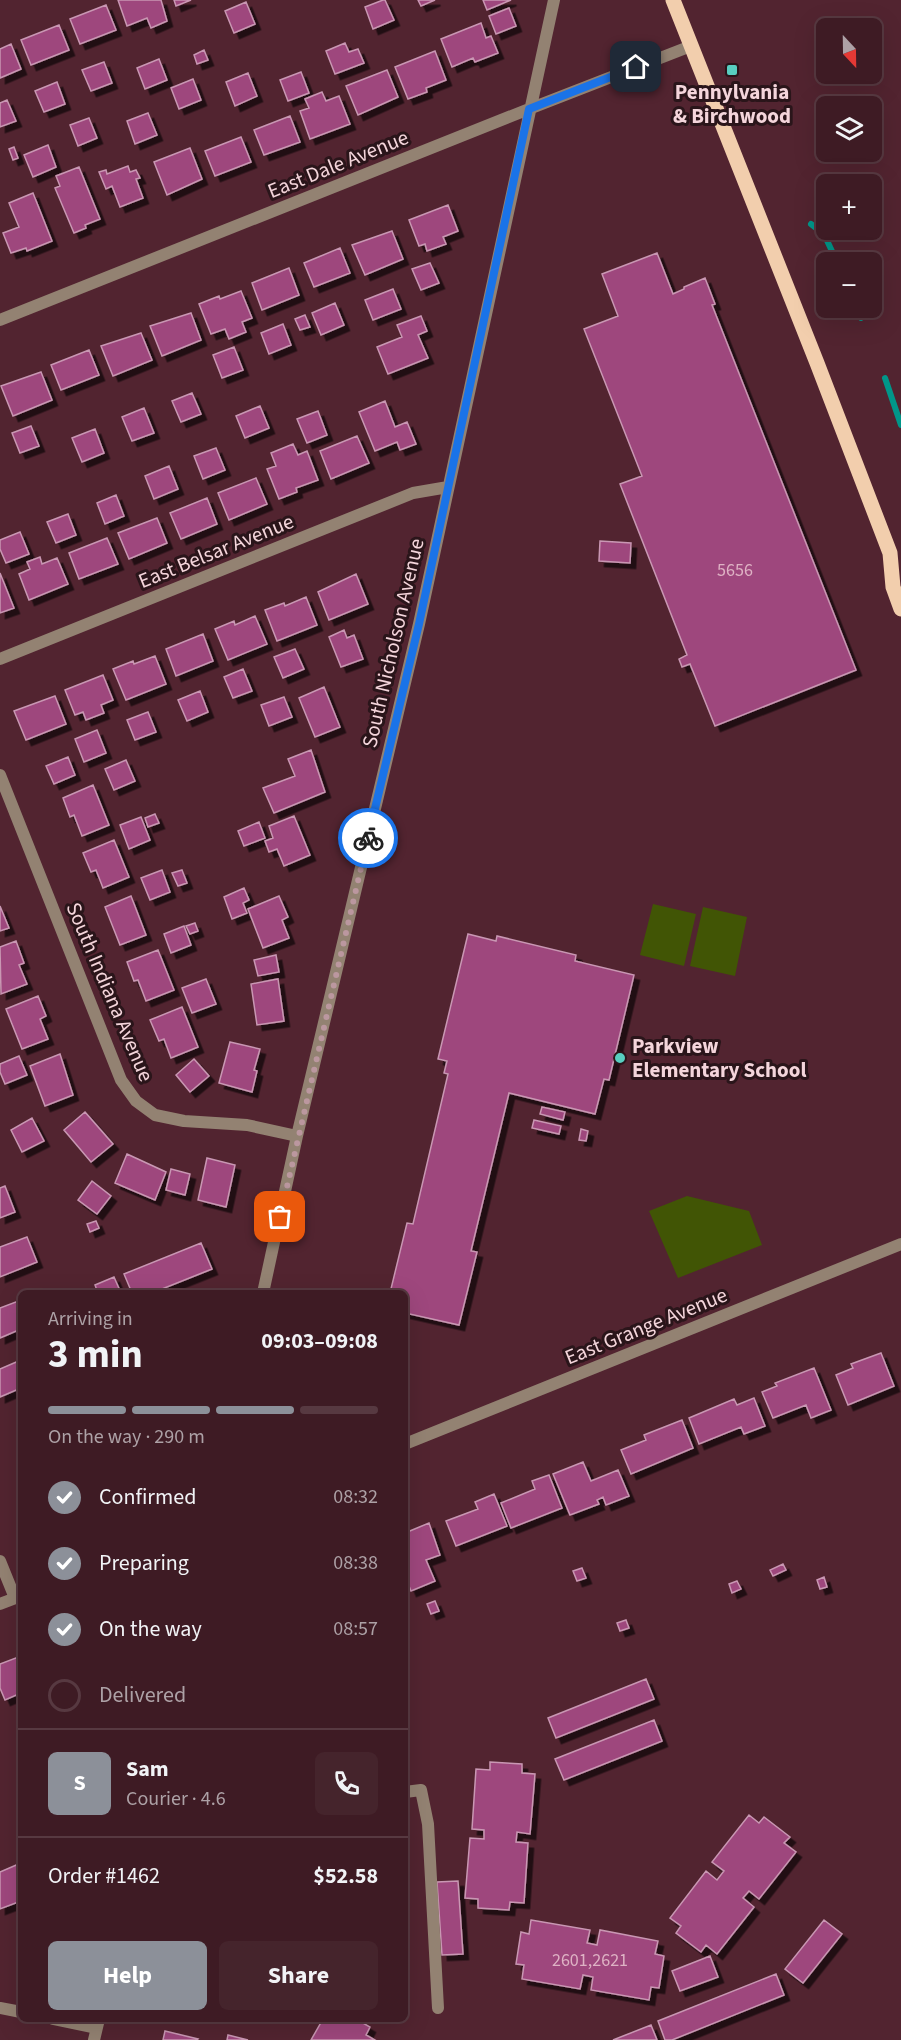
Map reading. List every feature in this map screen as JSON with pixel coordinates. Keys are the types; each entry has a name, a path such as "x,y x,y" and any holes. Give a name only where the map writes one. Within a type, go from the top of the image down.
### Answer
{"main road":[{"path":"673,0 895,559 893,587 901,609"}],"street":[{"name":"South Nicholson Avenue","path":"264,1290 297,1137 419,624 554,0"},
{"name":"East Dale Avenue","path":"0,320 691,46"},
{"name":"East Belsar Avenue","path":"0,659 413,493 448,487"},
{"name":"South Indiana Avenue","path":"0,775 121,1080 136,1101 155,1115 184,1121 247,1125 297,1137"},
{"name":"East Grange Avenue","path":"408,1443 901,1244"},
{"path":"0,1561 18,1597 0,1604"},
{"path":"408,1792 421,1790 429,1824 438,2008"},
{"path":"0,2008 18,2011"},
{"path":"66,2022 96,2029"}],"green space":[{"path":"653,904 696,914 684,966 640,955"},
{"path":"703,907 747,917 735,976 690,966"},
{"path":"687,1196 749,1211 762,1245 678,1278 649,1211"}],"building":[{"path":"118,0 161,0 167,21 151,28 147,18 127,26"},
{"path":"174,0 191,0 176,6"},
{"path":"383,0 394,20 373,29 365,7"},
{"path":"418,0 435,0 421,6"},
{"path":"483,0 511,0 487,10"},
{"path":"246,2 255,24 234,33 225,11"},
{"path":"106,5 116,30 80,44 70,19"},
{"path":"509,8 516,26 496,34 489,16"},
{"path":"481,23 486,38 491,36 498,53 475,62 473,58 452,67 441,39"},
{"path":"59,25 69,50 31,65 21,40"},
{"path":"345,43 349,52 358,49 364,63 335,74 326,51"},
{"path":"11,44 21,69 0,78 0,49"},
{"path":"204,50 208,60 197,64 194,55"},
{"path":"435,51 446,80 426,88 427,92 408,99 395,67"},
{"path":"159,59 167,80 145,89 137,68"},
{"path":"104,62 112,83 91,91 82,70"},
{"path":"387,70 398,97 358,115 346,86"},
{"path":"301,72 309,93 288,101 280,80"},
{"path":"248,73 257,96 235,106 226,82"},
{"path":"193,79 201,100 179,109 171,88"},
{"path":"57,82 65,104 44,112 35,91"},
{"path":"322,92 326,101 339,96 350,124 310,139 300,111 309,108 305,99"},
{"path":"7,100 16,121 0,127 0,103"},
{"path":"148,113 157,135 135,144 127,121"},
{"path":"290,116 300,142 264,155 254,130"},
{"path":"89,118 97,138 78,146 70,125"},
{"path":"241,137 251,162 215,176 205,151"},
{"path":"48,145 56,167 33,177 24,155"},
{"path":"14,147 18,158 13,160 9,149"},
{"path":"190,148 202,179 167,195 154,162"},
{"path":"128,166 130,172 136,170 140,178 136,179 143,198 120,207 112,186 106,189 99,172 106,170 107,174"},
{"path":"79,167 100,219 85,225 86,228 74,233 55,188 60,186 56,176"},
{"path":"33,193 52,241 27,251 26,248 11,253 3,233 19,227 9,203"},
{"path":"448,205 458,231 443,237 446,244 427,251 425,244 419,246 409,220"},
{"path":"392,231 403,259 365,275 352,245"},
{"path":"340,248 350,273 314,287 304,263"},
{"path":"657,253 673,294 705,278 715,304 712,305 856,670 715,726 690,664 682,667 679,659 687,655 620,484 642,476 584,329 618,316 602,274"},
{"path":"430,263 439,283 421,290 412,269"},
{"path":"289,268 299,295 262,310 252,283"},
{"path":"393,289 401,309 373,320 365,300"},
{"path":"241,291 252,318 242,322 246,332 229,339 225,329 211,334 199,304"},
{"path":"335,303 344,325 321,335 312,313"},
{"path":"191,313 201,340 162,356 150,326"},
{"path":"305,315 310,327 300,330 295,319"},
{"path":"421,316 427,331 418,335 428,358 388,374 377,347 402,337 397,325"},
{"path":"283,324 291,345 269,354 261,333"},
{"path":"141,333 152,360 113,376 101,346"},
{"path":"234,347 243,370 222,378 213,355"},
{"path":"89,350 99,375 61,390 51,365"},
{"path":"41,372 52,400 13,416 1,386"},
{"path":"192,393 201,414 181,422 172,401"},
{"path":"385,401 395,427 407,422 416,444 400,450 397,442 375,451 359,412"},
{"path":"260,406 269,428 245,438 236,416"},
{"path":"144,408 154,433 132,441 122,417"},
{"path":"318,411 327,435 307,443 297,419"},
{"path":"31,426 39,446 20,453 12,433"},
{"path":"95,429 104,453 82,462 72,438"},
{"path":"357,436 369,463 331,479 320,451"},
{"path":"293,444 298,455 307,451 318,480 296,488 297,492 279,499 267,469 276,466 271,453"},
{"path":"216,448 225,470 203,479 194,456"},
{"path":"169,466 178,489 154,499 145,476"},
{"path":"256,478 267,504 229,520 218,493"},
{"path":"116,495 124,516 105,524 97,503"},
{"path":"207,498 217,524 181,539 170,513"},
{"path":"68,514 76,535 56,543 47,522"},
{"path":"157,518 167,543 129,559 118,533"},
{"path":"20,532 29,554 6,563 0,549 0,540"},
{"path":"107,538 118,564 79,579 69,553"},
{"path":"600,541 631,543 630,563 599,561"},
{"path":"40,557 42,564 57,558 68,584 29,600 19,574 30,569 27,562"},
{"path":"0,573 14,608 0,613"},
{"path":"356,574 368,604 329,620 318,592"},
{"path":"306,597 317,625 277,641 265,610 284,603 285,606"},
{"path":"255,616 267,644 228,660 215,629 234,621 235,625"},
{"path":"344,630 347,638 354,635 363,659 341,667 329,637"},
{"path":"203,634 213,661 176,676 166,649"},
{"path":"295,649 304,669 283,678 274,657"},
{"path":"155,656 166,684 126,700 113,669"},
{"path":"243,669 252,691 233,698 224,677"},
{"path":"103,675 113,700 101,705 104,713 86,720 83,712 75,715 65,690"},
{"path":"324,687 340,727 315,737 299,698"},
{"path":"200,691 208,712 187,721 178,700"},
{"path":"55,696 66,724 26,740 14,711"},
{"path":"284,697 292,717 269,726 261,705"},
{"path":"148,712 156,732 135,740 127,720"},
{"path":"97,730 106,753 84,762 75,739"},
{"path":"311,750 325,792 274,813 263,788 295,776 288,759"},
{"path":"68,757 75,775 54,784 46,766"},
{"path":"126,760 135,781 114,790 105,769"},
{"path":"93,785 109,825 82,836 74,815 70,817 63,798"},
{"path":"155,814 159,823 148,827 145,818"},
{"path":"294,816 310,855 284,866 277,849 269,852 265,841 273,838 269,826"},
{"path":"141,817 150,840 129,849 120,825"},
{"path":"259,822 265,838 244,846 238,831"},
{"path":"114,840 129,877 103,888 96,870 91,872 83,853"},
{"path":"162,870 170,892 150,900 141,878"},
{"path":"182,870 187,883 178,886 172,873"},
{"path":"244,888 249,900 243,903 247,913 232,919 224,897"},
{"path":"131,896 146,935 120,945 105,907"},
{"path":"279,896 288,917 282,920 289,938 263,948 248,909"},
{"path":"0,906 9,928 0,931"},
{"path":"195,923 198,931 190,934 186,926"},
{"path":"184,926 191,945 171,953 164,934"},
{"path":"468,934 496,941 497,936 576,955 575,961 634,975 609,1080 604,1079 595,1114 509,1093 471,1251 477,1252 459,1325 408,1314 408,1290 391,1290 407,1223 413,1224 448,1074 444,1073 447,1061 438,1059"},
{"path":"16,941 24,963 19,965 27,984 1,994 0,947"},
{"path":"158,950 174,990 146,1001 138,980 134,981 127,962"},
{"path":"276,955 279,972 258,976 254,960"},
{"path":"206,979 216,1004 192,1013 182,988"},
{"path":"278,979 284,1021 257,1025 251,984"},
{"path":"38,996 46,1016 40,1019 48,1039 22,1049 6,1009"},
{"path":"182,1007 198,1047 171,1058 164,1039 159,1041 150,1020"},
{"path":"230,1042 260,1049 254,1070 257,1071 252,1092 219,1083"},
{"path":"60,1054 73,1095 45,1106 30,1066"},
{"path":"19,1056 27,1075 5,1084 0,1072 0,1064"},
{"path":"194,1059 209,1076 190,1092 176,1075"},
{"path":"542,1107 565,1112 563,1120 540,1114"},
{"path":"85,1112 113,1144 91,1162 64,1130"},
{"path":"32,1118 44,1141 22,1152 11,1130"},
{"path":"534,1120 561,1126 559,1134 532,1128"},
{"path":"581,1129 588,1131 586,1141 579,1140"},
{"path":"127,1154 166,1172 155,1200 115,1183"},
{"path":"207,1158 235,1165 226,1207 198,1200"},
{"path":"171,1169 190,1174 185,1195 166,1190"},
{"path":"92,1181 111,1196 97,1214 78,1200"},
{"path":"5,1186 15,1212 0,1218 0,1188"},
{"path":"96,1221 99,1228 90,1232 87,1224"},
{"path":"27,1237 37,1262 0,1277 0,1247"},
{"path":"201,1243 212,1269 160,1290 131,1290 124,1274"},
{"path":"114,1277 120,1290 97,1290 95,1285"},
{"path":"18,1301 18,1330 0,1338 0,1308"},
{"path":"881,1353 894,1386 848,1405 836,1375 853,1368 851,1364"},
{"path":"18,1361 18,1389 0,1397 0,1369"},
{"path":"814,1368 831,1410 811,1418 806,1405 773,1418 762,1392 777,1386 775,1383"},
{"path":"754,1398 765,1426 744,1434 741,1427 699,1444 689,1418 734,1399 737,1405"},
{"path":"682,1420 693,1448 631,1474 621,1450 646,1440 644,1435"},
{"path":"583,1462 591,1481 618,1470 629,1496 606,1505 603,1497 597,1500 599,1504 570,1515 553,1474"},
{"path":"549,1475 562,1508 511,1528 501,1503 535,1489 532,1481"},
{"path":"494,1494 507,1526 456,1546 446,1521 478,1509 475,1502"},
{"path":"429,1523 440,1555 426,1560 435,1581 411,1591 408,1584 408,1532"},
{"path":"783,1564 786,1570 773,1576 770,1570"},
{"path":"582,1568 586,1578 577,1581 573,1571"},
{"path":"824,1577 827,1587 820,1589 817,1580"},
{"path":"737,1581 741,1589 732,1593 729,1584"},
{"path":"435,1601 439,1611 431,1614 427,1604"},
{"path":"626,1620 629,1628 620,1631 617,1623"},
{"path":"18,1657 18,1694 5,1700 0,1688 0,1664"},
{"path":"646,1679 654,1699 556,1738 548,1718"},
{"path":"654,1720 662,1741 564,1780 555,1759"},
{"path":"490,1762 522,1764 522,1773 535,1774 530,1834 517,1832 516,1842 528,1843 524,1903 510,1902 509,1910 478,1908 478,1899 465,1898 470,1838 484,1839 484,1830 472,1829 476,1769 490,1770"},
{"path":"749,1815 759,1823 764,1817 790,1837 784,1843 796,1852 759,1899 749,1891 743,1898 754,1907 717,1954 706,1945 701,1952 676,1933 681,1926 670,1918 706,1871 717,1880 724,1871 712,1862"},
{"path":"18,1864 18,1902 0,1909 0,1872"},
{"path":"458,1881 463,1954 442,1955 437,1882"},
{"path":"531,1920 590,1930 587,1943 597,1945 600,1930 658,1941 655,1954 664,1956 659,1988 651,1987 649,2000 591,1990 593,1977 583,1975 580,1989 522,1979 524,1965 516,1964 521,1932 529,1934"},
{"path":"824,1920 842,1934 803,1983 785,1969"},
{"path":"710,1956 718,1977 680,1991 672,1971"},
{"path":"776,1974 784,1995 672,2040 665,2040 658,2021"},
{"path":"321,2022 361,2022 370,2027 366,2035 375,2040 311,2040"},
{"path":"651,2025 657,2040 613,2040"},
{"path":"165,2031 198,2039 163,2040"},
{"path":"228,2035 248,2040 227,2040"}],"waterway":[{"path":"811,224 824,234 832,252"},
{"path":"885,378 901,425"}],"way so far":[{"path":"280,1217 368,838"}],"place":[{"name":"Pennylvania & Birchwood","path":"732,70"},
{"name":"Parkview Elementary School","path":"620,1058"}],"route":[{"path":"368,838 419,624 529,109 636,67"}]}
